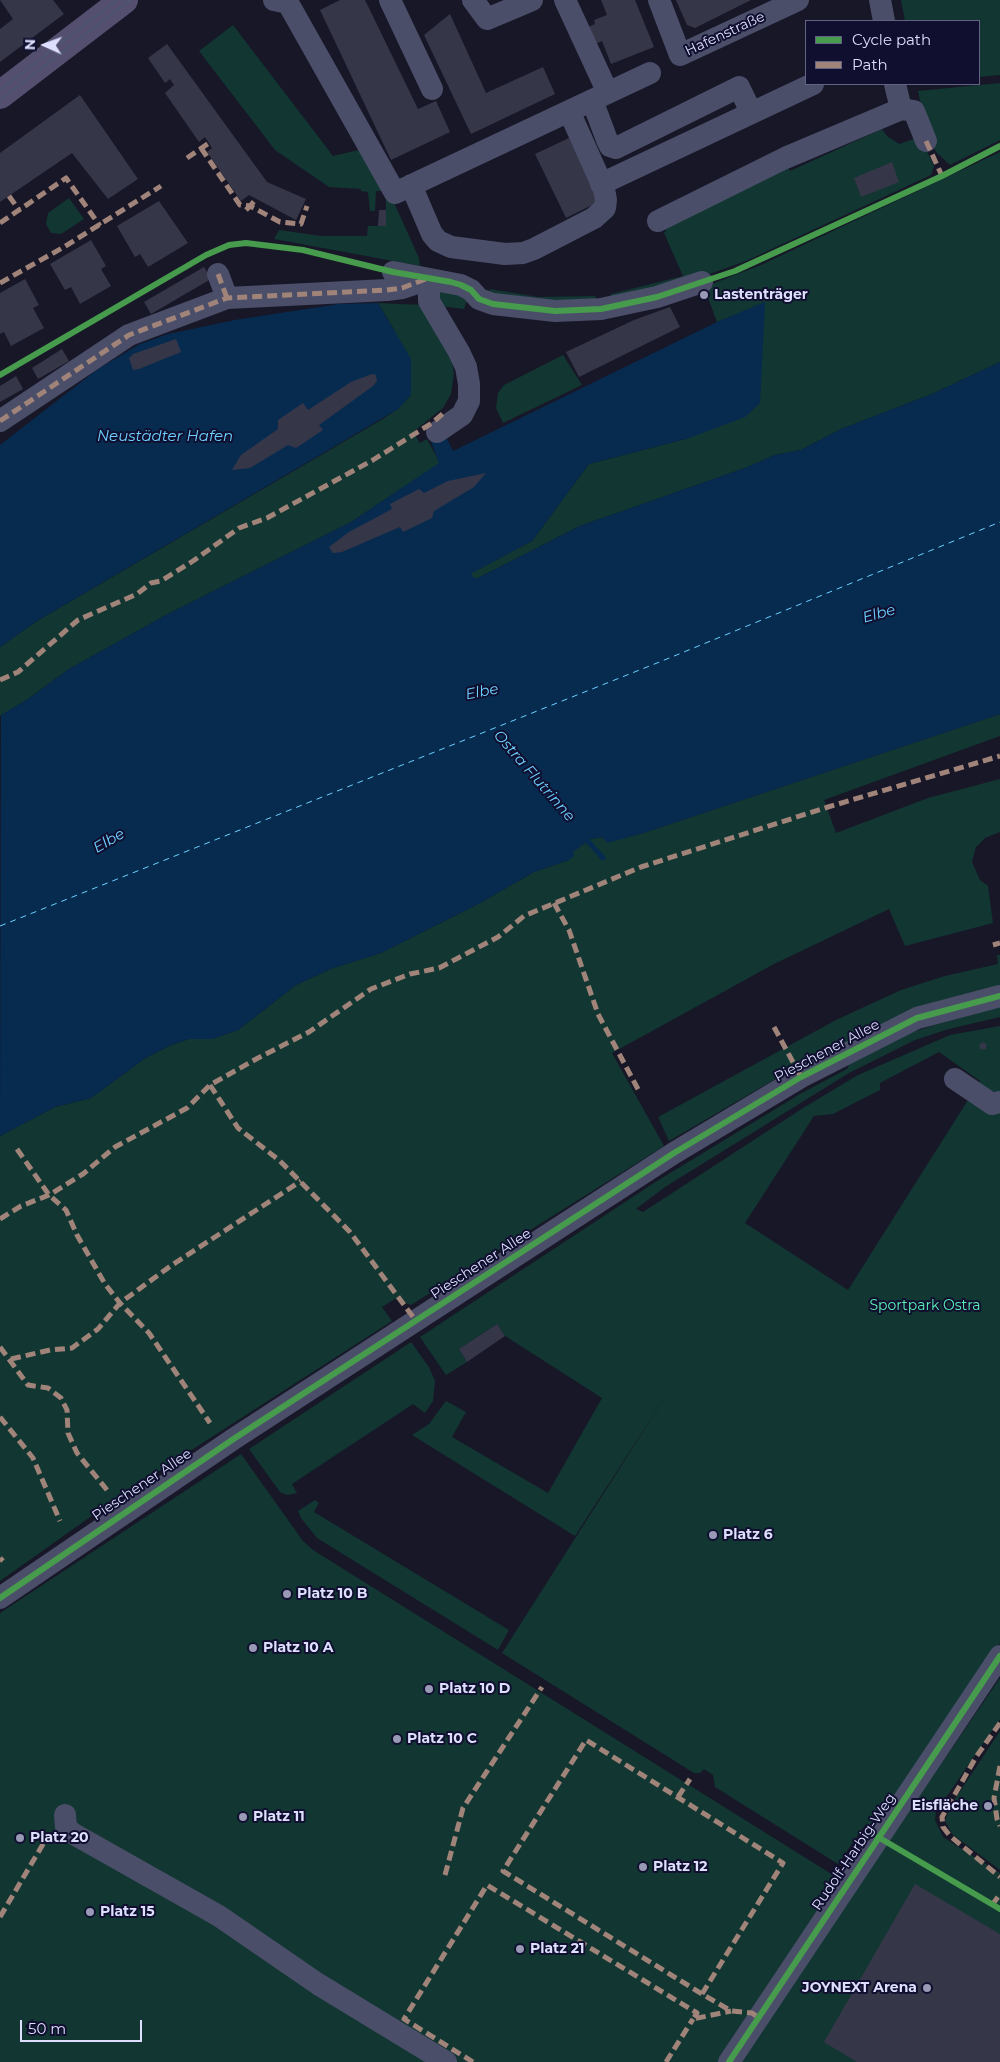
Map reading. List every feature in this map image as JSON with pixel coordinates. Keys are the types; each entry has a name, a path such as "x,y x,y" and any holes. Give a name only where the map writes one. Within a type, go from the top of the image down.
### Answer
{"main road":[{"path":"0,95 124,0"}],"street":[{"path":"390,0 432,89"},
{"path":"473,0 487,20 532,0"},
{"path":"564,0 600,96 607,140 610,146 616,148 740,87 751,112"},
{"name":"Hafenstraße","path":"659,0 680,55 798,0"},
{"path":"880,0 884,20"},
{"path":"285,1 395,193 650,73"},
{"path":"601,184 811,85"},
{"path":"896,85 901,109"},
{"path":"658,221 785,158 901,109 914,111 926,141"},
{"path":"411,186 432,234 438,241 451,247 505,254 523,253 534,249 594,218 605,208 606,200 601,184 569,111"},
{"path":"393,272 461,285 471,290 479,298 493,304 555,311 601,309 657,297 702,282"},
{"path":"218,274 227,298"},
{"path":"0,422 127,332 227,298 387,290 402,288 429,278"},
{"path":"429,278 428,301 446,327 466,367 469,401 462,416 437,432"},
{"path":"446,411 456,394 459,352"},
{"name":"Pieschener Allee","path":"0,1598 235,1438 674,1154 776,1092 917,1018 1000,996"},
{"path":"955,1080 992,1104 1000,1102"},
{"name":"Rudolf-Harbig-Weg","path":"729,2062 1000,1656"},
{"path":"65,1815 66,1826 72,1833 220,1916 318,1984 446,2062"}],"green space":[{"path":"901,0 1000,0 1000,75 980,77 980,20 905,20"},
{"path":"233,25 333,156 363,149 386,185 419,258 420,266 274,239 279,230 321,236 367,236 368,226 386,226 386,191 376,191 375,211 370,211 368,192 361,191 361,189 329,187 275,150 199,51"},
{"path":"1000,83 1000,140 950,165 936,152 926,130 918,91"},
{"path":"882,129 887,136 899,144 920,137 934,166 931,175 746,261 687,282 608,302 611,294 683,276 664,233 675,217 786,164 790,171"},
{"path":"1000,152 1000,362 932,394 841,429 801,450 775,455 745,468 580,526 476,579 472,577 471,573 532,541 589,464 689,438 765,303 717,322 704,287 761,265"},
{"path":"69,198 84,219 61,234 51,233 46,224 48,213"},
{"path":"433,288 469,294 464,309 440,306"},
{"path":"490,289 538,297 596,296 593,304 486,296"},
{"path":"378,303 422,305 451,352 454,374 451,394 443,408 413,432 420,443 427,439 440,463 351,522 166,615 69,669 28,699 0,716 0,647 37,621 381,420 398,409 411,395 393,328"},
{"path":"563,355 582,385 503,423 496,408 498,393 504,385"},
{"path":"1000,714 1000,736 824,800 836,833 928,798 1000,779 1000,832 985,838 976,847 972,862 980,880 988,886 993,923 905,946 889,909 774,964 612,1053 664,1146 411,1305 395,1299 382,1307 392,1321 117,1498 0,1581 0,1136 55,1107 91,1098 144,1059 171,1045 189,1039 212,1039 238,1030 296,985 333,968 381,953 480,903 534,872 569,860 572,852 590,839 602,837 607,842 640,834"},
{"path":"997,955 1000,955 1000,988 796,1067 669,1141 658,1117 836,1020 901,990 945,976 998,964"},
{"name":"Sportpark Ostra","path":"1000,1005 1000,1017 949,1029 915,1040 849,1073 665,1187 636,1209 643,1212 803,1108 858,1075 950,1035 1000,1026 1000,1643 876,1828 865,1825 838,1864 715,1787 713,1775 704,1769 700,1773 694,1773 502,1653 669,1391 575,1536 412,1435 429,1424 446,1401 466,1412 452,1437 548,1493 602,1398 505,1336 497,1324 459,1349 467,1362 446,1375 420,1337 657,1181 800,1094 847,1069 851,1060 912,1032","holes":["939,1052 980,1081 848,1290 745,1223 814,1116 833,1114 880,1090 880,1083"]},
{"path":"411,1342 429,1367 435,1381 433,1401 425,1413 413,1404 292,1484 297,1493 287,1495 280,1492 249,1449"},
{"path":"241,1454 303,1541 313,1550 841,1880 718,2062 0,2062 0,1613"},
{"path":"315,1500 319,1503 314,1512 509,1630 498,1650 317,1538 301,1518 298,1511"},
{"path":"1000,1678 1000,1719 936,1812 935,1820 943,1837 1000,1873 1000,2062 737,2062"},
{"path":"1000,1731 1000,1870 952,1834 945,1821 951,1805"}],"water":[{"name":"Elbe","path":"765,302 760,403 745,417 689,438 589,464 532,541 471,575 476,579 580,526 745,468 775,455 801,450 841,429 932,394 1000,362 1000,714 640,834 607,843 602,837 590,839 573,852 574,856 569,860 534,872 480,903 381,953 333,968 296,985 238,1030 212,1039 189,1039 171,1045 144,1059 91,1098 55,1107 0,1136 1,715 28,699 69,669 166,615 351,522 439,463 430,439 443,431 453,451 717,322"},
{"name":"Neustädter Hafen","path":"378,303 411,359 411,395 398,409 37,621 0,647 0,445 98,369 140,344 168,334 235,320 339,304"}],"building":[{"path":"0,0 53,0 64,14 0,62 0,29 13,19"},
{"path":"340,0 365,0 418,109 436,101 450,132 391,160 320,10"},
{"path":"601,0 635,0 654,47 611,64 602,41 595,44 588,27 595,24 594,20 607,15"},
{"path":"676,0 751,0 695,28 687,25"},
{"path":"450,14 486,93 543,67 555,94 471,134 424,35"},
{"path":"167,44 267,182 306,199 296,220 249,195 241,201 207,152 212,148 205,137 199,142 165,93 174,85 170,79 165,83 148,58"},
{"path":"80,95 138,179 108,199 72,153 0,202 0,153"},
{"path":"569,138 600,201 566,218 535,154"},
{"path":"892,162 899,182 861,197 854,178"},
{"path":"159,201 188,243 148,267 140,254 135,257 117,226"},
{"path":"379,210 386,210 386,226 378,226"},
{"path":"91,240 106,266 101,269 111,286 80,304 71,287 65,290 50,264"},
{"path":"204,267 211,279 151,314 144,302"},
{"path":"25,279 39,305 33,308 44,328 11,346 4,332 0,334 0,293"},
{"path":"670,307 680,327 579,377 566,352 634,320"},
{"path":"176,339 181,352 133,370 129,358 133,354"},
{"path":"62,349 69,361 38,379 32,368"},
{"path":"372,374 376,375 377,381 373,386 319,425 323,430 296,448 288,445 250,468 232,470 241,455 278,429 278,420 303,403 308,410 351,382"},
{"path":"16,376 23,389 0,402 0,386"},
{"path":"486,473 474,487 434,511 432,518 403,532 400,527 342,552 333,553 329,547 349,532 392,509 390,504 419,489 424,493 448,481"},
{"path":"983,1042 987,1046 983,1050 979,1046"},
{"path":"497,1324 505,1336 467,1362 459,1349"},
{"name":"JOYNEXT Arena","path":"915,1884 1000,1934 1000,2062 857,2062 824,2042"}],"waterway":[{"name":"Ostra Flutrinne","path":"584,837 603,858"}],"ferry route":[{"path":"0,926 662,661 1000,522"}],"tram line":[{"path":"0,90 117,0"},
{"path":"0,100 130,0"}],"marked path":[{"path":"926,141 942,176"},
{"path":"187,158 209,143"},
{"path":"201,148 240,205 250,206 256,199"},
{"path":"0,223 66,178 100,226"},
{"path":"0,283 64,247 161,186"},
{"path":"9,196 19,210"},
{"path":"246,210 250,206 280,222 301,224 307,206"},
{"path":"218,274 227,298"},
{"path":"0,421 129,335 227,298 387,290 402,288 426,279"},
{"path":"0,680 18,672 78,620 137,594 151,583 161,581 239,528 267,518 373,460 432,423 446,411"},
{"path":"0,1219 21,1206 49,1195 83,1174 115,1147 187,1108 210,1085 309,1032 371,989 410,974 439,968 498,937 524,916 641,867 828,807 1000,756"},
{"path":"554,903 569,930 598,1014 640,1093"},
{"path":"993,945 1000,943"},
{"path":"774,1027 801,1077"},
{"path":"210,1085 238,1128 280,1161 350,1232 416,1321"},
{"path":"17,1149 49,1195 66,1210 77,1235 105,1284 120,1303 149,1333 210,1423"},
{"path":"11,1359 50,1350 72,1348 98,1329 120,1303 172,1265 301,1181"},
{"path":"0,1347 28,1385 48,1388 61,1398 67,1410 68,1433 77,1453 107,1490"},
{"path":"0,1417 33,1458 60,1521"},
{"path":"0,1558 3,1561"},
{"path":"445,1875 463,1808 542,1687"},
{"path":"1000,1723 976,1757 942,1817 943,1827 950,1836 1000,1877"},
{"path":"702,1994 783,1863 586,1740 503,1871 702,1994 731,2011 752,2013 759,2018"},
{"path":"1000,1766 994,1798 1000,1826"},
{"path":"678,1797 690,1779"},
{"path":"0,1917 49,1834"},
{"path":"473,2062 404,2019 487,1885 697,2013 693,2019 731,2011"},
{"path":"992,1905 1000,1894"},
{"path":"666,2062 693,2019"}],"cycle path":[{"path":"0,375 206,255 229,245 246,243 303,250 393,272 451,282 471,290 479,299 493,304 555,311 601,309 657,297 735,271 942,176 1000,146"},
{"path":"0,1598 235,1438 674,1153 801,1077 917,1018 1000,996"},
{"path":"729,2062 1000,1656"},
{"path":"878,1837 1000,1909"}],"place":[{"name":"Lastenträger","path":"704,295"},
{"name":"Platz 6","path":"713,1535"},
{"name":"Platz 10 B","path":"287,1594"},
{"name":"Platz 10 A","path":"253,1648"},
{"name":"Platz 10 D","path":"429,1689"},
{"name":"Platz 10 C","path":"397,1739"},
{"name":"Eisfläche","path":"988,1806"},
{"name":"Platz 11","path":"243,1817"},
{"name":"Platz 20","path":"20,1838"},
{"name":"Platz 12","path":"643,1867"},
{"name":"Platz 15","path":"90,1912"},
{"name":"Platz 21","path":"520,1949"},
{"name":"JOYNEXT Arena","path":"927,1988"}]}
